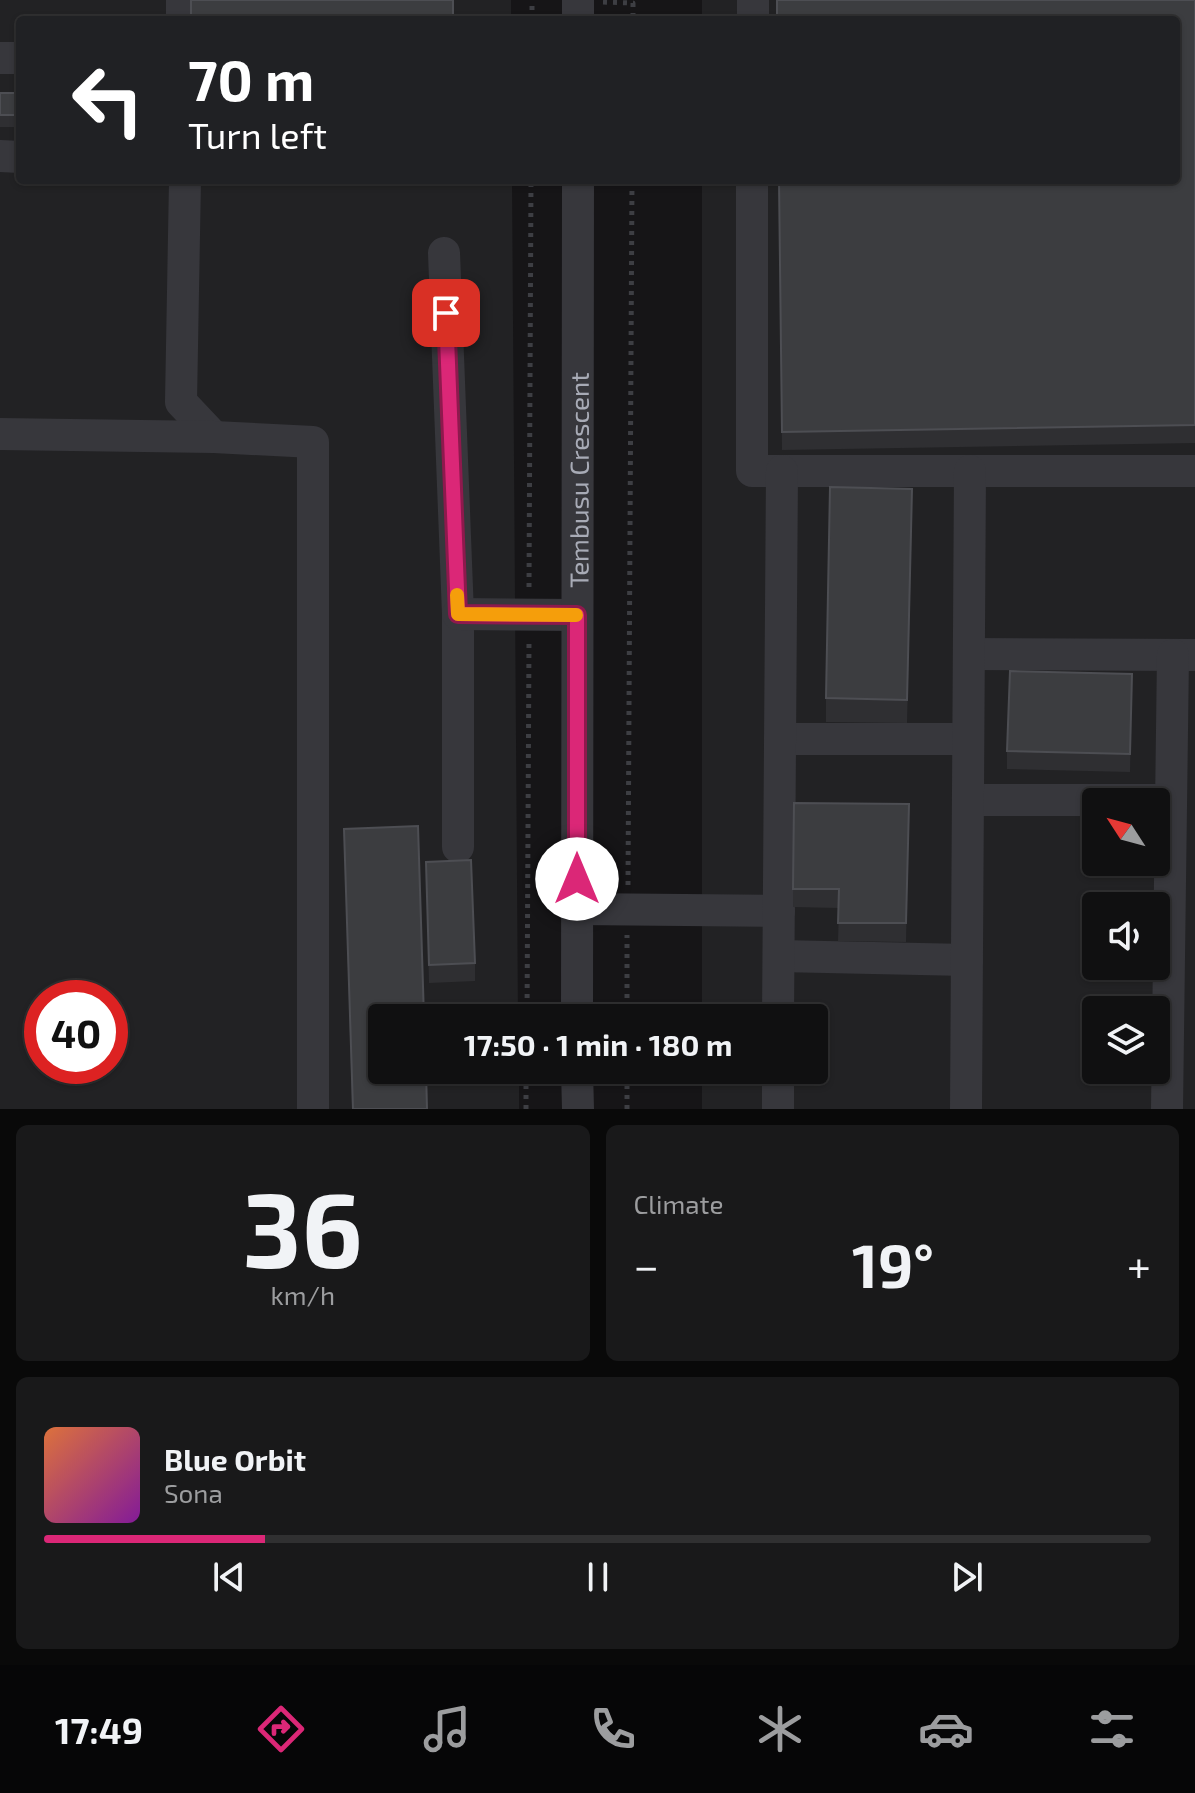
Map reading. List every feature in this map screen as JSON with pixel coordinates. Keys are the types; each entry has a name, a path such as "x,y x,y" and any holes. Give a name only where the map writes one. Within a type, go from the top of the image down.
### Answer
{"street":[{"path":"185,184 181,402 214,437"},
{"name":"Tembusu Crescent","path":"577,1004 578,184"},
{"path":"752,184 752,471 1195,471"},
{"path":"444,253 458,614 458,847"},
{"path":"0,434 214,437 313,442 313,1109"},
{"path":"778,1004 782,471"},
{"path":"966,1109 970,471"},
{"path":"458,614 577,615"},
{"path":"969,654 1184,655 1171,800 1182,909 1167,1109"},
{"path":"780,739 968,739"},
{"path":"968,800 1171,800"},
{"path":"577,909 779,911"},
{"path":"779,956 967,960"},
{"path":"577,1084 578,1109"},
{"path":"778,1084 778,1109"}],"path":[{"path":"578,7 633,3 633,16"},
{"path":"627,1004 632,184"},
{"path":"526,1084 526,1109"},
{"path":"627,1084 627,1109"}],"shaded area":[{"path":"0,0 511,0 511,16 16,16 16,184 512,184 518,1004 368,1004 368,1084 519,1084 519,1109 0,1109"},
{"path":"702,0 1195,0 1195,1109 702,1109 702,1084 828,1084 828,1004 702,1004 702,184 1180,184 1180,16 702,16"}],"building":[{"path":"191,0 453,0 453,16 191,16"},
{"path":"777,0 1195,0 1195,425 782,432 779,184 1180,184 1180,16 777,16"},
{"path":"0,93 16,93 16,115 0,115"},
{"path":"830,487 912,489 907,700 826,698"},
{"path":"1010,671 1132,674 1130,754 1007,751"},
{"path":"794,803 909,804 906,923 838,923 839,889 793,889"},
{"path":"418,826 424,1004 368,1004 368,1084 426,1084 427,1109 353,1109 344,829"},
{"path":"471,860 475,963 429,965 426,862"}],"slow traffic":[{"path":"457,595 458,614 576,615"}],"route":[{"path":"446,313 458,614 577,615 577,879"}]}
